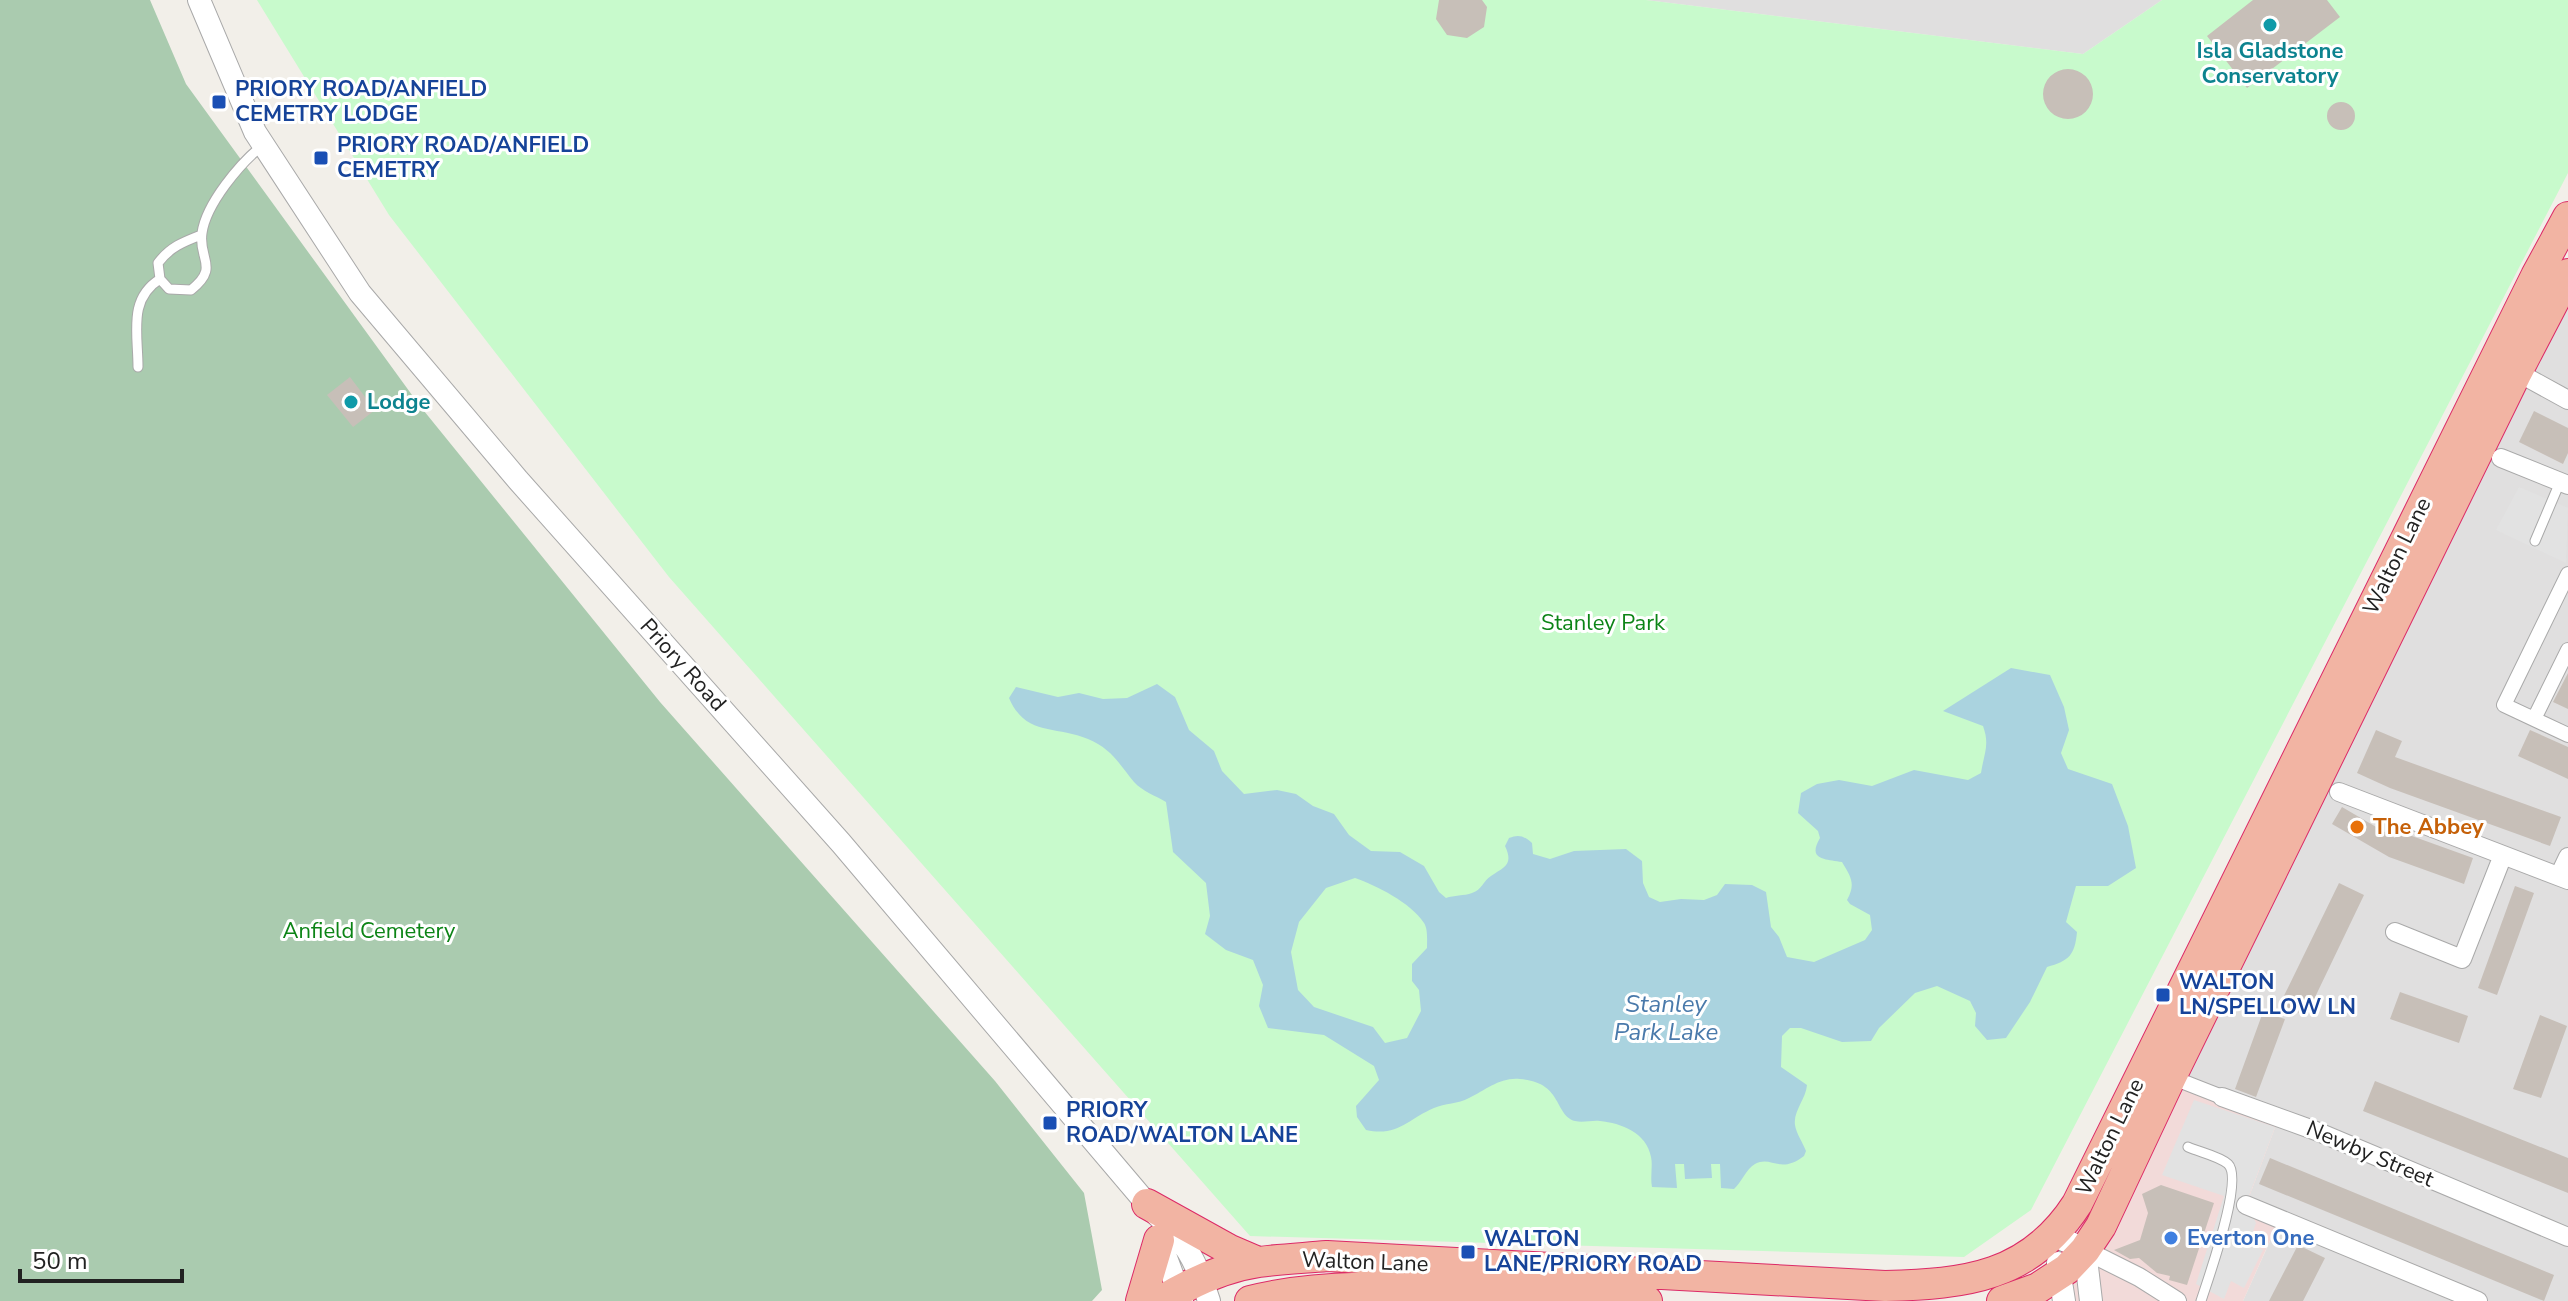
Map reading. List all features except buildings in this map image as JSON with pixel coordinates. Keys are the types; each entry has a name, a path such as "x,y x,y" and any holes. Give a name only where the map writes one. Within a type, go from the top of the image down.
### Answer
{"highway":[{"name":"Walton Lane","path":"1250,1301 1304,1290 1355,1287 1590,1290 1941,1284 2008,1267 2031,1254 2054,1235 2077,1204 2529,290 2568,217"},
{"name":"Walton Lane","path":"2002,1301 2038,1288 2062,1287 2101,1226 2171,1077 2568,274"},
{"path":"1150,1208 1258,1262"},
{"path":"1141,1301 1159,1240"},
{"name":"Walton Lane","path":"1187,1295 1226,1270 1258,1262 1327,1256 1590,1290 1647,1301"}],"street":[{"name":"Priory Road","path":"199,0 263,145 360,293 518,480 841,843 1150,1208 1176,1232 1193,1258 1187,1295"},
{"path":"2517,372 2568,400"},
{"path":"2501,458 2564,484"},
{"path":"2568,574 2504,705 2568,735"},
{"path":"2534,719 2568,650"},
{"path":"2339,792 2563,878 2568,857"},
{"path":"2395,932 2462,959 2503,855"},
{"name":"Newby Street","path":"2171,1077 2316,1131 2568,1237"},
{"path":"2246,1205 2478,1301"},
{"path":"1150,1208 1159,1240 1187,1295"},
{"path":"2054,1235 2139,1277 2177,1301"},
{"path":"2054,1235 2062,1287"},
{"path":"2085,1250 2091,1301"}],"lane":[{"path":"201,235 177,244 158,263 160,279 169,289 191,290 202,281 207,269 201,235 210,206 250,155 263,145"},
{"path":"138,367 140,298 148,286 160,279"},
{"path":"2535,541 2564,484"},
{"path":"2188,1147 2227,1163 2233,1181 2227,1215 2201,1301"}],"shaded area":[{"path":"1646,0 2162,0 2083,54"},
{"path":"2568,274 2568,1301 2243,1301 2280,1219 2246,1205 2279,1117 2171,1077"},
{"path":"2519,487 2568,508 2566,563 2496,530"},
{"path":"2171,1077 2279,1117 2246,1205 2280,1218 2243,1301 2073,1301 2067,1269"},
{"path":"2194,1100 2275,1127 2244,1209 2256,1223 2249,1243 2263,1250 2244,1288 2231,1281 2224,1299 2196,1284 2224,1196 2162,1175"}],"green space":[{"name":"Anfield Cemetery","path":"0,0 150,0 186,84 420,406 660,702 995,1081 1084,1193 1102,1290 1092,1301 0,1301"},
{"name":"Stanley Park","path":"257,0 1646,0 2083,54 2162,0 2568,0 2568,173 2031,1210 1964,1257 1250,1236 669,577 389,215"}],"water":[{"name":"Stanley Park Lake","path":"2011,668 2050,675 2064,707 2069,730 2061,753 2068,769 2112,784 2128,826 2136,868 2108,886 2076,886 2066,922 2077,932 2075,946 2066,959 2047,967 2030,1002 2006,1038 1987,1040 1975,1026 1976,1013 1970,1001 1937,986 1915,993 1879,1028 1871,1041 1842,1042 1801,1028 1790,1028 1782,1036 1781,1067 1807,1085 1795,1120 1806,1151 1804,1156 1788,1164 1755,1164 1734,1189 1721,1188 1720,1164 1711,1164 1712,1178 1685,1179 1684,1164 1675,1164 1677,1188 1652,1187 1649,1149 1639,1136 1608,1122 1581,1122 1568,1118 1551,1092 1534,1081 1513,1079 1500,1082 1465,1100 1434,1108 1395,1129 1366,1130 1357,1117 1356,1106 1379,1080 1374,1066 1324,1035 1268,1028 1259,1006 1263,985 1253,960 1226,950 1205,934 1210,916 1206,883 1173,852 1166,802 1137,785 1103,747 1076,735 1033,724 1024,719 1009,698 1016,687 1058,697 1079,693 1103,699 1127,698 1157,684 1175,697 1189,730 1214,751 1222,771 1244,794 1277,790 1296,794 1313,806 1334,814 1349,835 1371,851 1400,852 1424,866 1446,898 1475,892 1488,878 1504,868 1508,861 1505,846 1509,838 1519,836 1526,839 1532,843 1533,854 1550,859 1574,851 1626,849 1642,861 1643,883 1649,897 1660,902 1704,900 1717,895 1725,884 1752,885 1766,892 1771,927 1787,957 1814,962 1865,940 1872,930 1870,915 1847,900 1851,881 1842,862 1824,859 1817,854 1818,831 1798,813 1801,793 1817,784 1839,780 1872,786 1914,770 1968,780 1981,773 1986,744 1983,726 1943,711","holes":["1355,878 1410,908 1427,931 1427,948 1412,964 1412,981 1419,990 1421,1011 1407,1038 1385,1043 1373,1027 1314,1007 1298,990 1291,952 1299,922 1326,888"]}],"place":[{"name":"Isla Gladstone Conservatory","path":"2270,25"},
{"name":"PRIORY ROAD/ANFIELD CEMETRY LODGE","path":"219,102"},
{"name":"PRIORY ROAD/ANFIELD CEMETRY","path":"321,158"},
{"name":"Lodge","path":"351,402"},
{"name":"The Abbey","path":"2357,827"},
{"name":"WALTON LN/SPELLOW LN","path":"2163,995"},
{"name":"PRIORY ROAD/WALTON LANE","path":"1050,1123"},
{"name":"Everton One","path":"2171,1238"},
{"name":"WALTON LANE/PRIORY ROAD","path":"1468,1252"}]}
